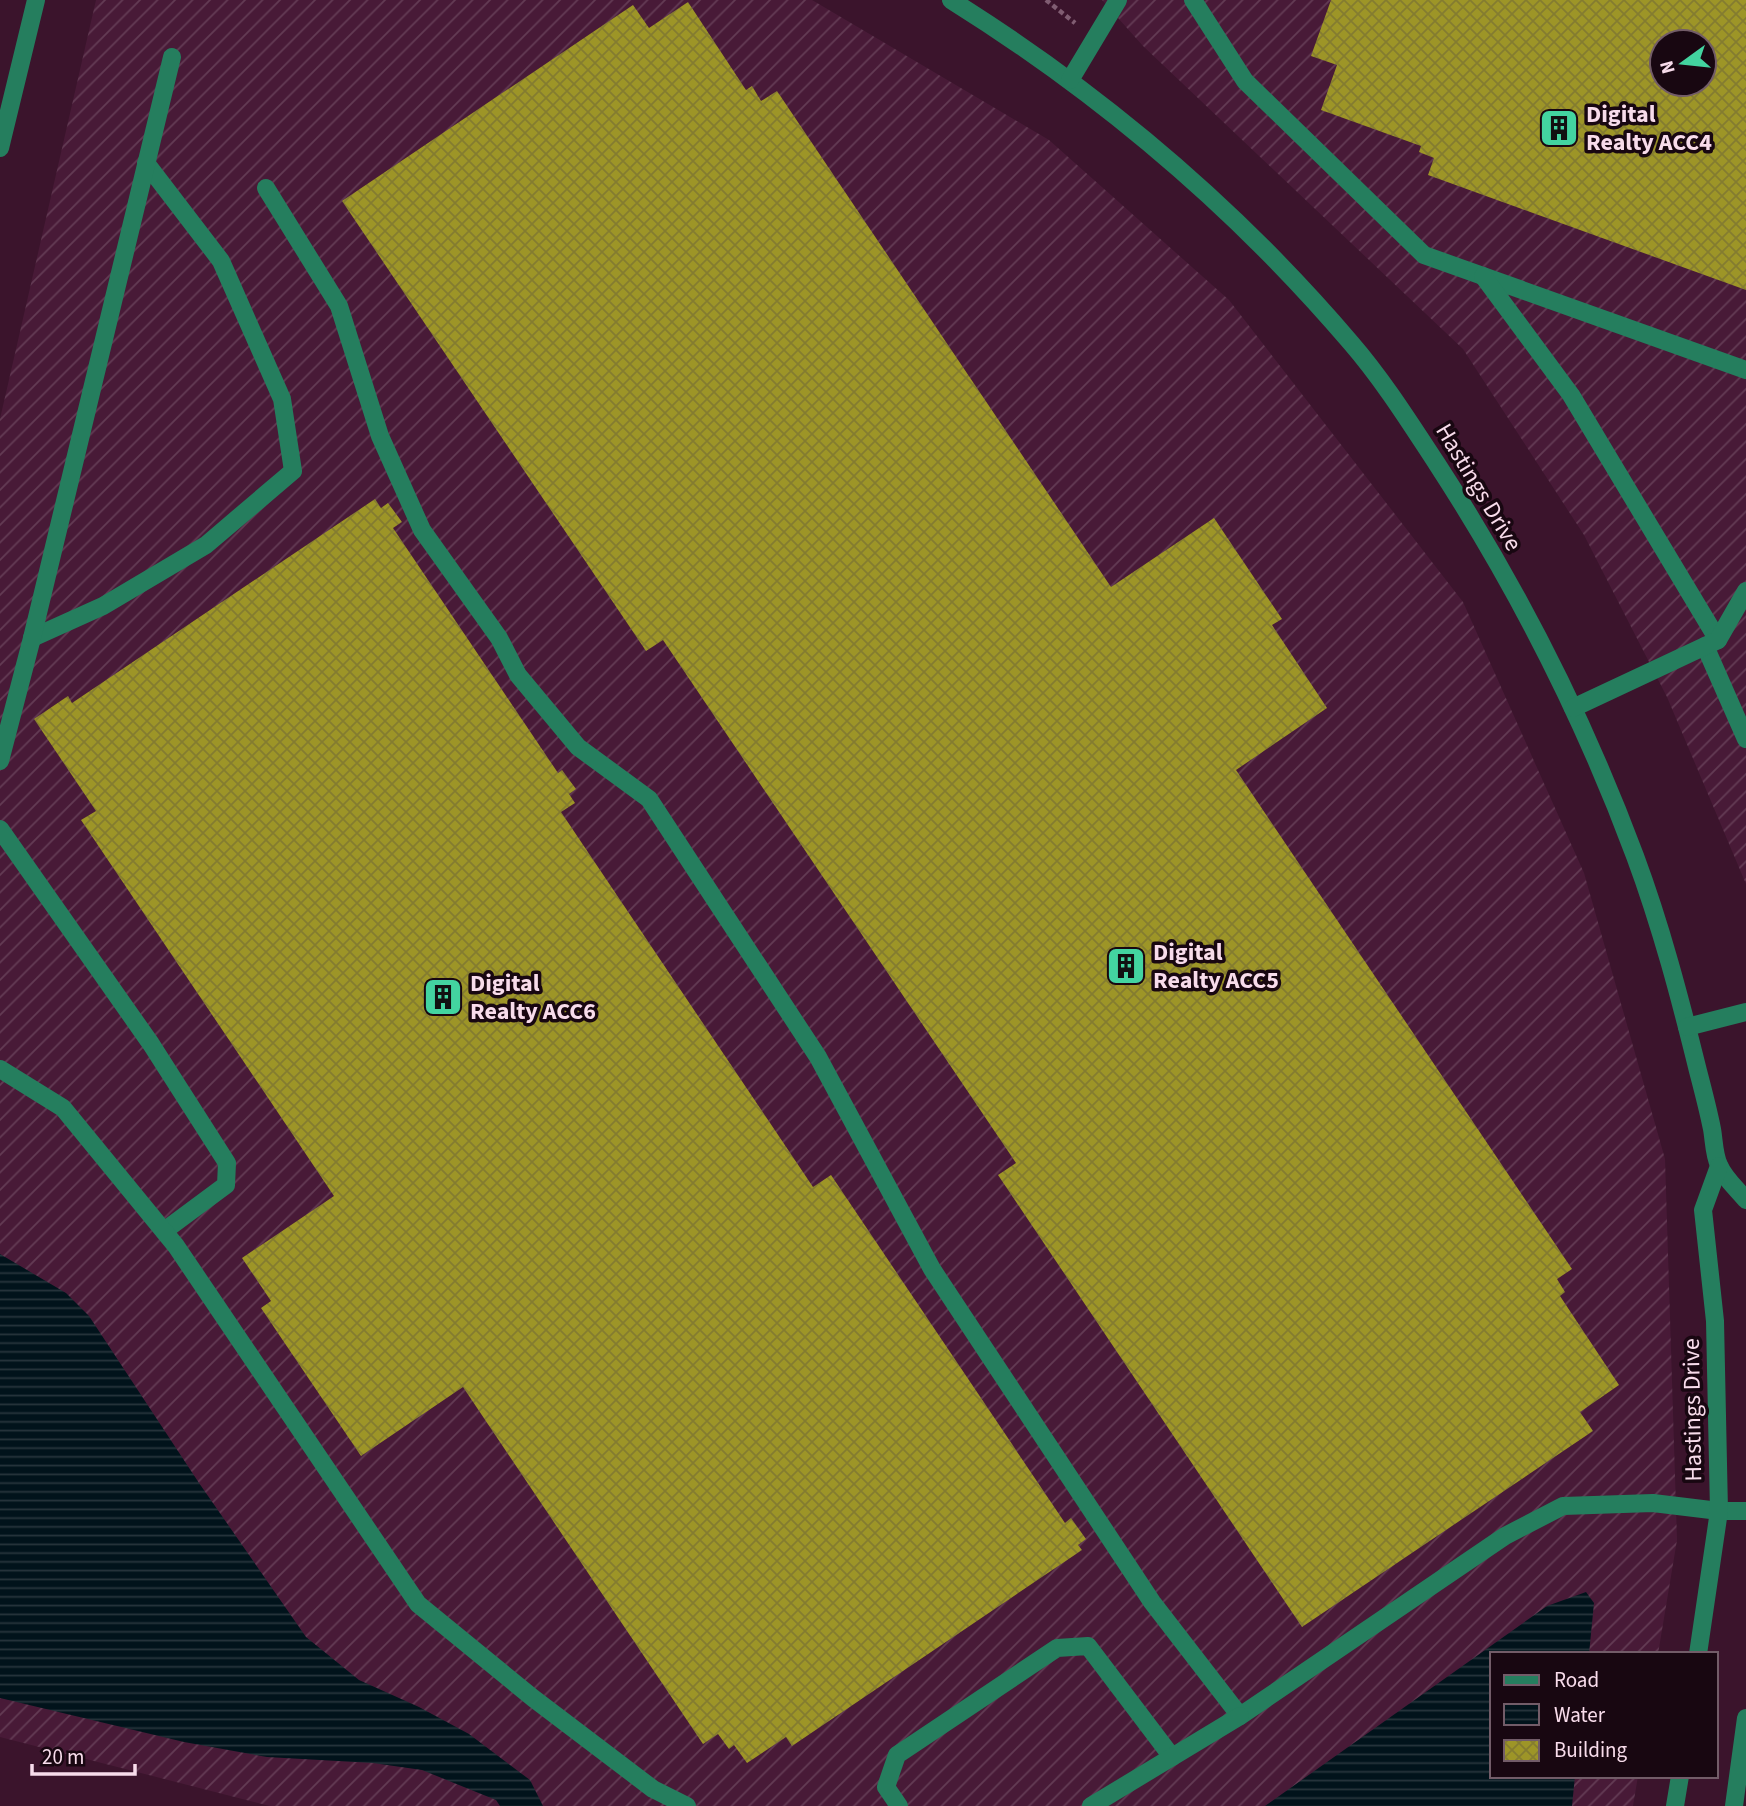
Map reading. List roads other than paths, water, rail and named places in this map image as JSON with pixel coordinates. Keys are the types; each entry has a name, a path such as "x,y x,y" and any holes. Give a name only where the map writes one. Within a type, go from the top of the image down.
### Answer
{"street":[{"path":"0,148 36,0"},
{"name":"Hastings Drive","path":"951,0 1014,39 1107,107 1194,180 1277,260 1353,345 1412,425 1470,514 1528,618 1573,708 1625,830 1644,883 1687,1027 1712,1126 1719,1166 1746,1200"},
{"path":"1070,80 1118,0"},
{"path":"1193,0 1245,80 1424,255 1746,370"},
{"path":"0,761 173,57"},
{"path":"32,638 103,606 206,545 293,471 282,398 221,261 146,163"},
{"path":"266,188 339,306 380,436 422,530 499,638 518,675 578,747 649,799 818,1057 932,1269 1153,1601 1240,1716"},
{"path":"1483,276 1571,395 1712,643 1746,739"},
{"path":"1573,708 1712,643 1746,591"},
{"path":"0,829 150,1044 227,1163 226,1185 164,1231"},
{"path":"1687,1027 1746,1012"},
{"path":"0,1069 64,1108 164,1231 418,1604 533,1698 653,1789 687,1806"},
{"name":"Hastings Drive","path":"1698,1652 1719,1511 1715,1321 1703,1210 1719,1166"},
{"path":"1091,1806 1240,1716 1505,1536 1563,1506 1653,1503 1719,1511 1746,1511"},
{"path":"899,1806 886,1787 897,1755 1057,1648 1088,1646 1172,1757"},
{"path":"1734,1806 1746,1718"},
{"path":"1675,1806 1680,1778"}],"water":[{"path":"0,1254 66,1293 89,1316 199,1483 306,1637 359,1680 419,1707 469,1734 530,1780 543,1806 500,1806 496,1800 422,1770 373,1763 267,1757 184,1742 0,1698"},
{"path":"1586,1592 1594,1603 1589,1652 1490,1652 1490,1778 1575,1778 1572,1806 1265,1806 1547,1606"}],"place":[{"name":"Digital Realty ACC4","path":"1559,128"},
{"name":"Digital Realty ACC5","path":"1126,966"},
{"name":"Digital Realty ACC6","path":"443,997"}]}
